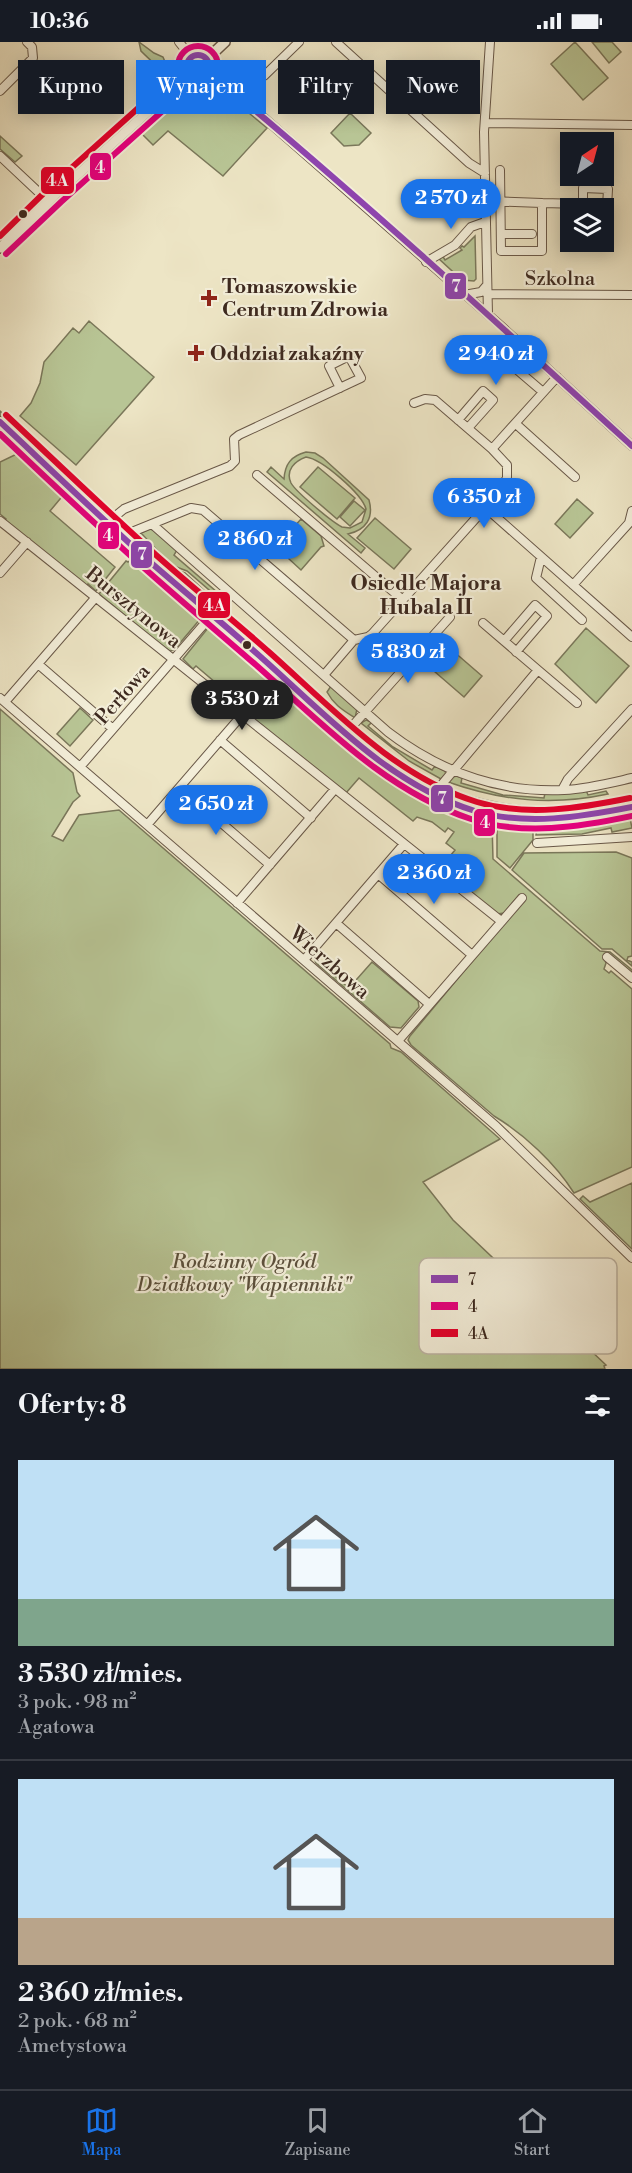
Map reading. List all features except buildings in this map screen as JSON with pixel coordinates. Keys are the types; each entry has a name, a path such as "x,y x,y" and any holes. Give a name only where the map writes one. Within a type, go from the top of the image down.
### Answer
{"street":[{"path":"1,88 33,58 32,47 27,42"},
{"path":"179,42 191,57"},
{"path":"189,60 191,57 199,55 207,59 225,42"},
{"path":"266,74 299,42"},
{"path":"336,42 469,163 485,173"},
{"path":"488,314 485,123 489,42"},
{"path":"0,247 145,114"},
{"path":"260,114 488,314 632,446"},
{"path":"485,123 632,125"},
{"path":"0,156 48,201"},
{"path":"500,170 501,251 542,251 542,203"},
{"path":"485,201 560,204"},
{"path":"426,262 455,245 471,227 485,222"},
{"path":"501,234 532,234"},
{"path":"477,305 487,292"},
{"name":"Szkolna","path":"464,295 487,292 632,295"},
{"path":"494,350 543,392"},
{"path":"107,523 124,509 230,466 236,461 234,439 239,435 340,388 361,378 349,356 329,366 340,388"},
{"path":"492,449 557,377"},
{"path":"458,420 483,391 493,400 468,428"},
{"path":"324,675 354,640 368,637 403,600 503,488 507,477 507,465 492,449 435,400 425,399 414,403"},
{"path":"0,422 107,523 347,732 387,766 436,796 495,816 536,820 586,816 632,807"},
{"path":"516,424 575,477"},
{"path":"257,475 403,600"},
{"path":"122,536 191,508 203,510 354,640"},
{"path":"486,508 632,637"},
{"path":"573,585 628,523 632,511"},
{"name":"Bursztynowa","path":"0,521 501,921"},
{"path":"152,524 400,741 453,771 502,786 562,790 632,778"},
{"path":"0,573 27,542"},
{"path":"541,556 536,578 582,620"},
{"path":"2,700 38,664 96,597"},
{"path":"504,641 534,605 547,616 516,651"},
{"name":"Perłowa","path":"80,767 212,615"},
{"path":"347,732 450,617"},
{"path":"483,622 577,704"},
{"path":"38,664 113,729"},
{"path":"436,796 443,783 538,670"},
{"name":"Wierzbowa","path":"2,700 501,1131 632,1258"},
{"path":"562,790 568,779 632,709"},
{"path":"147,825 242,715"},
{"path":"220,740 311,818"},
{"path":"180,787 270,865"},
{"path":"237,903 336,789"},
{"path":"537,843 632,837"},
{"path":"304,960 404,844"},
{"path":"378,874 472,955"},
{"path":"398,1041 522,898"},
{"path":"336,923 429,1004"},
{"path":"608,957 632,978"}],"green space":[{"path":"139,42 164,60 150,60 141,51"},
{"path":"575,42 608,78 583,100 551,64"},
{"path":"592,42 612,42 621,52 609,63"},
{"path":"160,114 250,114 267,128 223,176 168,131 153,145 141,133"},
{"path":"351,114 371,133 359,145 344,146 331,133"},
{"path":"0,136 22,156 15,162 0,149"},
{"path":"475,236 476,279 474,281 462,280 438,258 442,255 445,260 462,250 460,248"},
{"path":"89,321 154,377 76,465 20,416 31,403 40,383 44,362 73,328 79,333"},
{"path":"0,411 74,477 70,479 0,416"},
{"path":"21,452 65,493 50,511 115,567 96,591 5,521 6,519 0,514 0,462"},
{"path":"315,453 323,458 369,500 370,512 367,522 360,530 348,534 365,548 361,553 267,472 271,467 284,479 290,461 301,454","holes":["306,457 331,470 357,495 366,509 362,522 350,528 342,527 294,487 289,478 292,467"]},
{"path":"318,467 355,498 337,519 300,487"},
{"path":"577,499 593,513 570,538 555,524"},
{"path":"354,501 365,510 350,526 340,517"},
{"path":"375,518 411,549 394,569 357,538"},
{"path":"301,519 321,536 324,546 301,570 276,547"},
{"path":"149,529 154,530 177,550 174,555 224,598 229,595 223,602 187,571 171,565 141,533"},
{"path":"131,558 201,618 174,650 170,651 161,645 99,594"},
{"path":"174,569 185,573 221,606 219,608"},
{"path":"208,628 214,628 280,684 299,708 329,727 397,784 450,811 492,822 493,859 600,951 610,952 632,970 632,974 608,953 604,958 606,963 604,969 609,973 611,971 632,989 632,1167 574,1193 558,1171 538,1150 494,1116 411,1045 408,1040 410,1036 524,899 519,895 504,913 497,914 436,865 438,861 446,861 455,850 446,843 454,832 448,828 445,832 432,822 417,817 413,821 359,778 346,793 233,705 236,700 196,666 193,669 183,659"},
{"path":"586,628 629,666 596,703 555,664"},
{"path":"445,644 482,676 464,697 427,665"},
{"path":"331,686 357,709 355,718 339,707 327,692"},
{"path":"80,708 93,720 70,746 57,734"},
{"name":"Rodzinny Ogród Działkowy \"Wapienniki\"","path":"0,709 73,773 80,796 73,802 52,836 63,841 79,815 119,810 390,1044 391,1048 401,1052 500,1139 423,1182 453,1220 493,1258 419,1258 419,1354 594,1354 606,1365 605,1369 0,1369"},
{"path":"366,720 372,722 368,726 393,747 432,770 435,766 445,771 446,774 441,779 409,761 361,723"},
{"path":"371,739 406,766 437,784 430,787 403,771 368,742"},
{"path":"452,777 462,778 461,783 503,795 544,798 545,793 586,790 588,795 606,791 608,794 567,800 527,800 488,794 448,782"},
{"path":"461,793 498,803 517,805 572,805 610,799 612,805 553,814 516,813 459,799"},
{"path":"630,818 632,828 612,832 611,828 582,834 536,835 537,826 568,825"},
{"path":"497,823 533,828 533,840 510,868 497,857"},
{"path":"616,852 632,858 632,956 627,960 632,962 632,966 612,949 602,949 512,870 524,853"},
{"path":"318,953 320,963 349,988 372,962 418,1001 419,1007 401,1028 390,1027 316,963 314,958"},
{"path":"632,1183 632,1249 580,1199 583,1196 590,1202"}],"transit line":[{"name":"4","path":"198,46 206,47 212,52 217,58 218,66 217,74 212,80 206,85 198,86 190,85 184,80 179,74 178,66 179,58 184,52 190,47 198,46"},
{"name":"7","path":"198,55 206,58 209,66 206,74 198,77 190,74 187,66 190,58 198,55"},
{"name":"4A","path":"0,236 49,188 136,110"},
{"name":"4","path":"6,254 159,114"},
{"name":"7","path":"260,114 475,303 632,446"},
{"name":"4A","path":"6,415 156,555 366,739 419,776 447,791 477,802 515,809 573,808 630,798"},
{"name":"7","path":"0,422 149,561 361,747 387,767 444,799 494,816 534,819 573,817 632,807"},
{"name":"4","path":"0,434 143,567 330,732 410,791 440,807 471,819 511,827 552,828 592,824 632,816"}],"place":[{"name":"Tomaszowskie Centrum Zdrowia","path":"209,298"},
{"name":"Oddział zakaźny","path":"196,353"}],"district":[{"name":"Osiedle Majora Hubala II","path":"426,595"}]}
